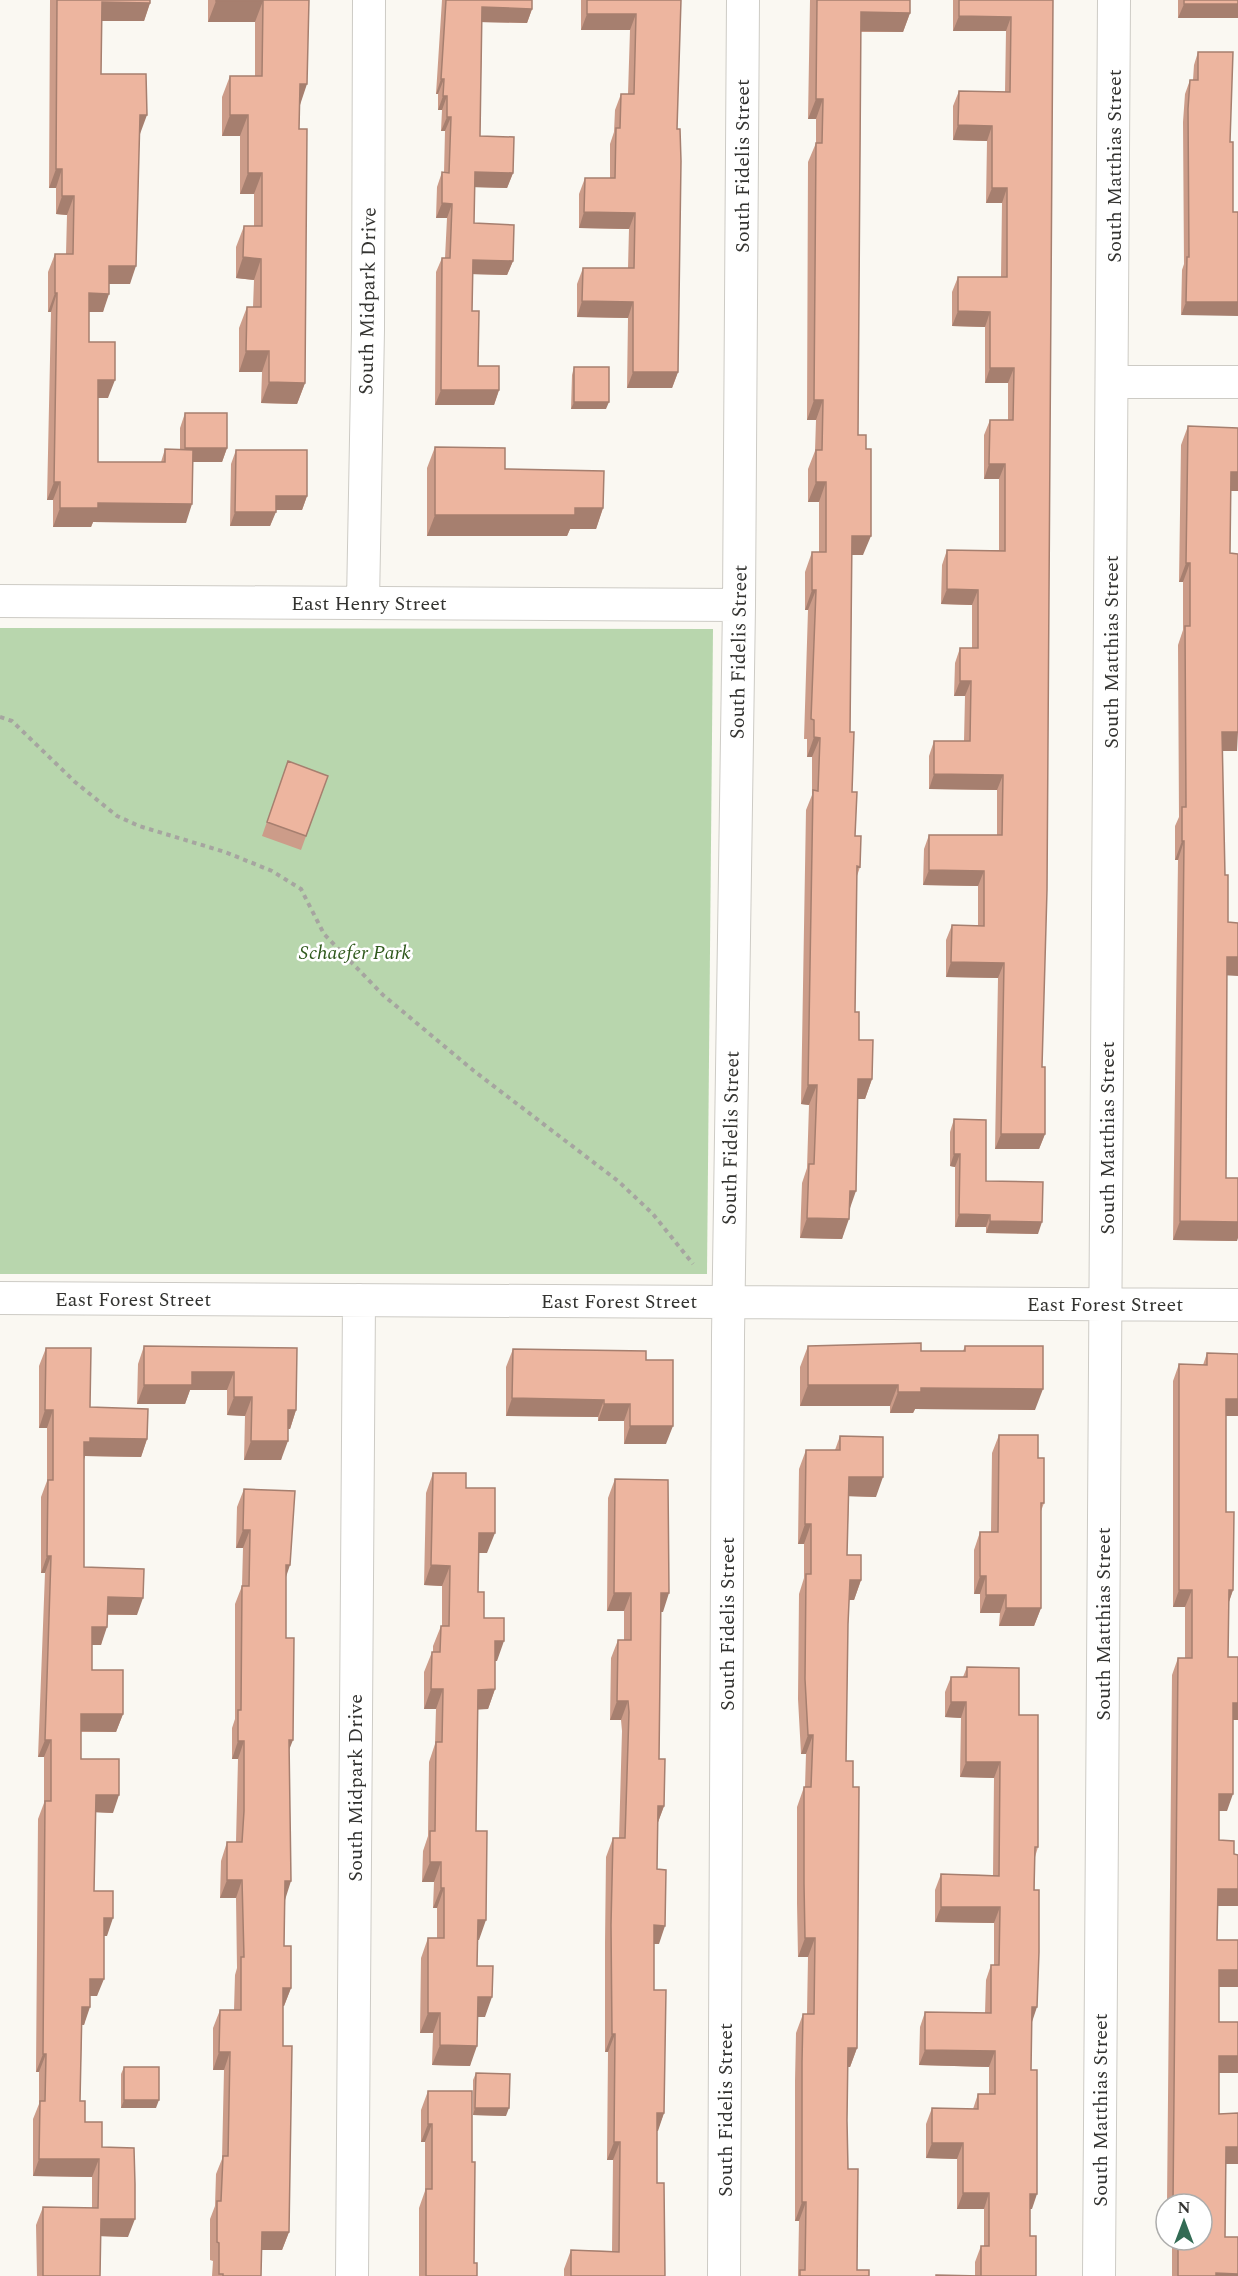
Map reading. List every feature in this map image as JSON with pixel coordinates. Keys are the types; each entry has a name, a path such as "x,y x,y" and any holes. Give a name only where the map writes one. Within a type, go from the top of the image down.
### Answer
{"street":[{"name":"South Midpark Drive","path":"363,602 369,0"},
{"name":"South Fidelis Street","path":"724,2276 728,1301 739,605 743,0"},
{"name":"South Matthias Street","path":"1099,2276 1114,0"},
{"path":"1113,382 1238,382"},
{"name":"East Henry Street","path":"0,601 739,605"},
{"name":"East Forest Street","path":"0,1298 1238,1305"},
{"name":"South Midpark Drive","path":"352,2276 359,1300"}],"path":[{"path":"0,717 12,721 75,782 117,816 139,826 235,856 272,872 301,889 324,934 383,995 474,1071 618,1180 653,1214 693,1264"}],"green space":[{"name":"Schaefer Park","path":"0,628 713,629 707,1274 0,1274"}],"building":[{"path":"57,0 150,0 150,3 102,2 101,74 146,74 147,115 140,115 136,266 109,266 109,294 89,293 89,342 115,342 115,380 98,380 98,462 165,462 165,449 193,450 192,504 98,503 98,508 60,508 60,482 54,482 57,293 55,293 55,254 73,254 74,196 62,196 62,169 56,169"},
{"path":"216,0 309,0 307,84 300,84 299,129 307,129 305,383 269,382 269,351 246,351 247,307 261,307 261,259 243,257 244,226 262,226 262,173 248,173 248,115 230,115 230,76 262,76 263,1"},
{"path":"446,0 532,0 532,9 482,7 480,136 514,137 513,173 475,172 474,223 514,225 513,261 473,260 472,311 479,311 478,366 499,366 499,390 441,390 442,258 450,258 452,204 442,203 442,172 449,173 451,117 447,117 447,96 443,96 444,79 441,79"},
{"path":"587,0 681,0 677,129 680,129 681,161 678,372 633,372 633,302 582,301 583,268 634,268 635,213 584,212 585,178 615,178 616,128 620,128 621,94 634,94 636,14 587,14"},
{"path":"817,0 910,0 910,13 861,12 858,435 866,435 866,449 871,449 871,536 852,536 850,732 854,732 852,792 857,792 855,836 861,836 860,867 857,866 855,1012 859,1012 859,1040 873,1040 872,1079 858,1079 856,1191 850,1191 849,1219 807,1218 809,1164 814,1164 817,1085 808,1085 813,790 818,791 820,738 814,737 814,720 811,719 816,590 812,590 812,552 826,552 826,482 816,482 816,450 822,450 823,400 814,400 816,143 822,143 823,99 816,99"},
{"path":"959,0 1053,0 1047,890 1042,1067 1045,1067 1045,1134 1001,1134 1004,963 951,962 952,925 984,926 984,871 929,870 929,835 1002,835 1003,775 934,774 934,741 970,741 971,681 960,681 960,648 978,648 978,590 947,589 947,550 1005,551 1005,464 989,464 990,420 1013,420 1014,368 990,368 990,312 958,311 958,277 1007,277 1007,188 992,188 992,126 958,125 959,91 1010,92 1011,17 959,16"},
{"path":"1184,0 1238,0 1238,4 1184,4"},
{"path":"1198,52 1233,52 1230,142 1233,142 1233,212 1238,212 1238,302 1186,302 1187,257 1189,257 1188,109 1190,80 1198,80"},
{"path":"574,367 609,367 609,402 574,402"},
{"path":"185,413 227,413 227,448 185,448"},
{"path":"1188,426 1238,428 1238,472 1231,472 1230,553 1238,554 1238,732 1222,732 1228,922 1238,923 1238,957 1227,957 1226,1178 1238,1178 1238,1222 1180,1221 1184,841 1182,841 1182,807 1186,807 1185,626 1190,626 1190,563 1186,563"},
{"path":"435,447 505,448 505,469 604,471 603,508 575,508 575,515 435,515"},
{"path":"236,450 307,450 307,496 276,496 276,512 235,512"},
{"path":"288,761 328,776 306,836 267,822"},
{"path":"954,1119 986,1120 986,1181 1043,1182 1042,1222 990,1221 990,1215 959,1214 960,1154 954,1154"},
{"path":"921,1343 921,1351 965,1351 965,1346 1043,1346 1043,1389 921,1388 921,1392 898,1392 898,1385 808,1385 808,1346"},
{"path":"144,1346 297,1348 296,1410 288,1410 288,1441 251,1441 252,1397 234,1397 234,1372 192,1372 192,1385 144,1385"},
{"path":"46,1348 91,1348 90,1407 148,1409 147,1439 90,1438 90,1442 84,1442 84,1567 144,1569 143,1598 108,1597 107,1627 92,1627 92,1670 123,1670 123,1714 81,1714 81,1759 119,1759 119,1795 96,1795 94,1891 113,1891 113,1918 104,1918 104,1979 90,1979 90,2007 82,2007 80,2101 85,2101 85,2122 102,2122 102,2147 134,2148 135,2219 101,2219 100,2276 43,2276 43,2207 98,2208 99,2159 39,2159 40,2101 45,2101 46,2054 43,2054 45,1801 51,1801 51,1740 45,1740 51,1556 47,1556 48,1480 53,1480 53,1410 45,1410"},
{"path":"513,1349 646,1351 646,1360 673,1360 673,1426 630,1426 630,1404 604,1404 604,1400 512,1398"},
{"path":"1207,1353 1238,1354 1238,1399 1226,1399 1226,1512 1234,1512 1233,1590 1229,1590 1228,1657 1238,1657 1238,1703 1233,1703 1233,1794 1219,1794 1219,1840 1234,1841 1234,1854 1238,1855 1238,1889 1218,1889 1217,1940 1238,1940 1238,1970 1219,1970 1219,2022 1238,2022 1238,2056 1219,2056 1219,2114 1238,2113 1238,2147 1226,2147 1225,2237 1238,2237 1238,2274 1178,2276 1178,2252 1214,2252 1214,2192 1173,2192 1178,1658 1192,1658 1192,1590 1179,1590 1179,1364 1207,1365"},
{"path":"999,1435 1038,1435 1038,1458 1044,1458 1044,1503 1041,1503 1041,1608 1006,1608 1006,1595 986,1595 986,1576 980,1576 980,1532 998,1532"},
{"path":"840,1436 883,1437 883,1477 849,1477 847,1555 861,1555 861,1580 850,1580 848,1624 846,1761 853,1761 853,1787 859,1787 857,2048 848,2048 848,2169 858,2169 857,2270 869,2270 869,2276 800,2276 800,2270 805,2270 806,2202 802,2202 803,2014 814,2014 815,1938 805,1938 804,1884 804,1787 811,1787 813,1735 808,1735 805,1679 806,1574 811,1574 811,1524 805,1524 806,1450 840,1450"},
{"path":"433,1473 466,1473 466,1488 495,1488 495,1533 479,1533 478,1592 484,1592 484,1618 504,1618 504,1641 495,1641 495,1689 478,1690 476,1831 487,1831 486,1920 478,1920 477,1966 493,1966 492,1997 478,1997 477,2046 440,2045 440,2013 428,2013 428,1938 444,1938 444,1888 441,1888 441,1862 430,1862 430,1831 435,1831 436,1742 442,1742 443,1689 431,1689 432,1652 440,1652 441,1626 449,1626 450,1566 431,1565"},
{"path":"615,1479 668,1480 669,1593 661,1593 659,1759 665,1759 664,1806 658,1806 657,1869 666,1870 665,1926 654,1925 654,1990 666,1990 664,2113 657,2113 657,2183 664,2183 665,2276 571,2276 571,2250 619,2252 620,2142 614,2142 615,2034 612,2034 611,1925 613,1838 625,1838 629,1712 628,1701 617,1701 618,1640 631,1640 631,1593 614,1593"},
{"path":"244,1489 295,1491 290,1565 286,1565 286,1638 294,1638 293,1740 289,1740 291,1881 285,1881 284,1946 291,1946 291,1988 283,1988 283,2046 292,2046 289,2232 262,2232 261,2276 223,2276 219,2274 217,2201 221,2201 223,2156 228,2156 230,2052 219,2052 220,2010 241,2010 241,1957 244,1957 242,1880 227,1880 227,1842 242,1842 244,1811 244,1741 238,1741 238,1710 241,1710 242,1586 249,1586 250,1530 243,1530"},
{"path":"967,1667 1019,1668 1019,1715 1038,1715 1038,1847 1035,1847 1034,1890 1039,1890 1039,1952 1037,2007 1032,2007 1031,2070 1037,2070 1037,2194 1030,2194 1030,2236 1036,2236 1036,2276 981,2276 981,2246 989,2246 989,2193 963,2193 963,2143 932,2143 932,2108 978,2109 978,2094 995,2094 995,2051 925,2050 925,2012 991,2013 991,1965 999,1965 1000,1907 941,1907 941,1874 999,1876 1000,1762 966,1762 966,1702 951,1702 951,1677 967,1677"},
{"path":"124,2067 159,2067 159,2100 124,2100"},
{"path":"476,2073 510,2074 509,2108 475,2108"},
{"path":"428,2091 472,2091 472,2162 475,2162 474,2263 477,2263 477,2276 426,2276 426,2189 432,2189 432,2124 428,2124"}]}
